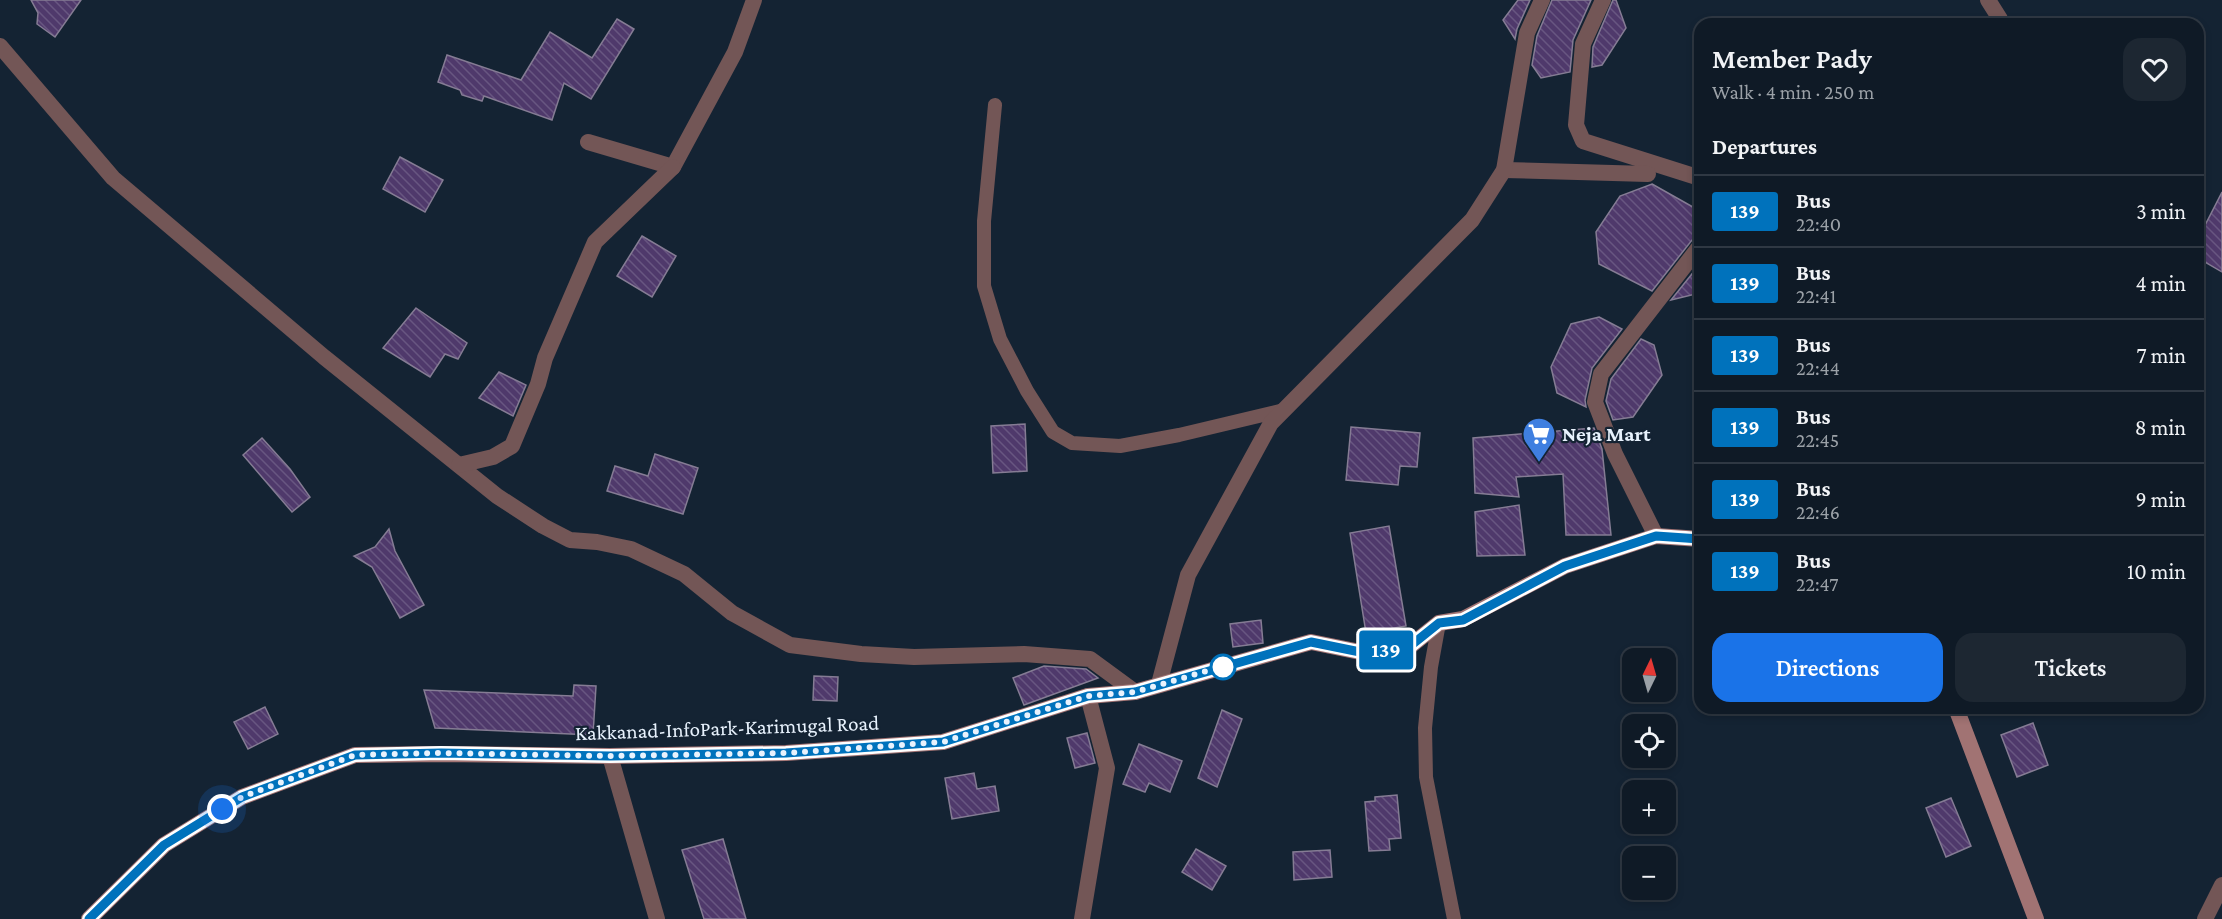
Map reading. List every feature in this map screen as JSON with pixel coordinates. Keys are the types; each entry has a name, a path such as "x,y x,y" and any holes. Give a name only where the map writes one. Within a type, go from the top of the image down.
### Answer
{"main road":[{"name":"Kakkanad-InfoPark-Karimugal Road","path":"89,919 164,845 242,797 355,755 441,753 610,756 786,753 943,742 1088,696 1135,692 1311,642 1365,653 1409,647 1439,623 1463,620 1565,566 1656,536 1694,539"},
{"path":"1958,714 2036,919"}],"street":[{"path":"459,465 493,458 512,446 538,384 545,358 595,242 673,167 735,52 754,0"},
{"path":"1160,684 1188,574 1270,423 1472,220 1504,170 1527,33 1542,0"},
{"path":"1603,0 1583,44 1576,125 1583,141 1694,176"},
{"path":"1988,0 1999,18"},
{"path":"0,46 113,178 324,357 497,496 543,526 570,540 597,542 631,549 684,574 732,613 790,645 861,654 914,657 1024,654 1090,660 1135,692"},
{"path":"588,142 673,167"},
{"path":"1504,170 1648,174"},
{"path":"1656,536 1615,454 1595,402 1601,374 1694,254"},
{"path":"1082,919 1107,768 1088,696"},
{"path":"610,756 657,919"},
{"path":"2205,919 2222,885"}],"lane":[{"path":"995,105 984,221 984,286 1000,339 1027,391 1053,432 1072,443 1120,446 1179,435 1284,410"},
{"path":"1439,623 1431,667 1425,728 1426,777 1454,919"}],"building":[{"path":"31,0 81,0 55,37 37,24 38,13"},
{"path":"1518,0 1530,0 1515,39 1503,20"},
{"path":"1552,0 1591,0 1573,40 1570,72 1541,78 1532,65 1537,36"},
{"path":"1613,0 1616,0 1626,28 1602,65 1592,67 1593,47"},
{"path":"617,19 634,29 591,99 564,83 552,120 484,96 482,101 462,95 460,90 438,82 447,55 521,80 550,32 592,58"},
{"path":"400,157 443,180 425,212 383,189"},
{"path":"1652,184 1694,208 1694,239 1652,291 1599,264 1596,232 1620,196"},
{"path":"2222,192 2222,272 2204,262 2204,227"},
{"path":"642,236 676,256 652,297 617,276"},
{"path":"1694,271 1694,294 1671,300"},
{"path":"416,308 467,343 458,359 445,354 430,377 383,348"},
{"path":"1599,317 1622,329 1592,368 1585,400 1586,407 1557,393 1551,367 1571,324"},
{"path":"1641,339 1654,345 1662,375 1633,417 1613,420 1606,401 1611,379"},
{"path":"499,372 526,385 513,416 479,398"},
{"path":"1025,424 1027,471 993,473 991,426"},
{"path":"1351,427 1420,433 1417,467 1400,466 1398,485 1346,480"},
{"path":"1594,428 1602,449 1611,535 1566,535 1563,474 1516,477 1519,497 1475,493 1473,438"},
{"path":"262,438 290,469 310,497 292,512 243,455"},
{"path":"655,454 698,468 683,514 607,491 615,466 648,476"},
{"path":"1519,505 1525,555 1477,556 1475,512"},
{"path":"1389,526 1406,626 1366,633 1350,533"},
{"path":"389,529 395,551 424,605 400,618 372,567 354,556 375,547"},
{"path":"1261,620 1263,643 1233,647 1230,624"},
{"path":"1044,666 1086,669 1098,678 1024,705 1013,678"},
{"path":"814,676 838,677 837,701 813,700"},
{"path":"574,685 596,686 593,735 435,728 424,690 573,696"},
{"path":"265,707 278,734 248,749 234,722"},
{"path":"1222,710 1242,719 1217,787 1198,778"},
{"path":"2033,723 2048,765 2017,777 2001,735"},
{"path":"1087,733 1095,763 1075,768 1067,738"},
{"path":"1139,744 1182,761 1170,792 1149,783 1145,792 1123,784"},
{"path":"974,773 977,789 995,786 999,811 952,819 945,778"},
{"path":"1397,795 1401,838 1389,839 1390,850 1369,851 1365,802 1375,801 1375,797"},
{"path":"1951,798 1971,846 1946,857 1926,808"},
{"path":"723,839 746,919 704,919 682,850"},
{"path":"1196,849 1226,866 1212,890 1182,872"},
{"path":"1330,850 1332,877 1294,880 1293,852"}],"bus line":[{"name":"139","path":"89,919 164,845 242,797 355,755 441,753 610,756 786,753 943,742 1088,696 1135,692 1311,642 1365,653 1409,647 1439,623 1463,620 1565,566 1656,536 1694,539"}],"place":[{"name":"Neja Mart","path":"1539,463"}],"route":[{"path":"222,809 242,797 355,755 441,753 610,756 786,753 943,742 1088,696 1135,692 1223,667"}]}
